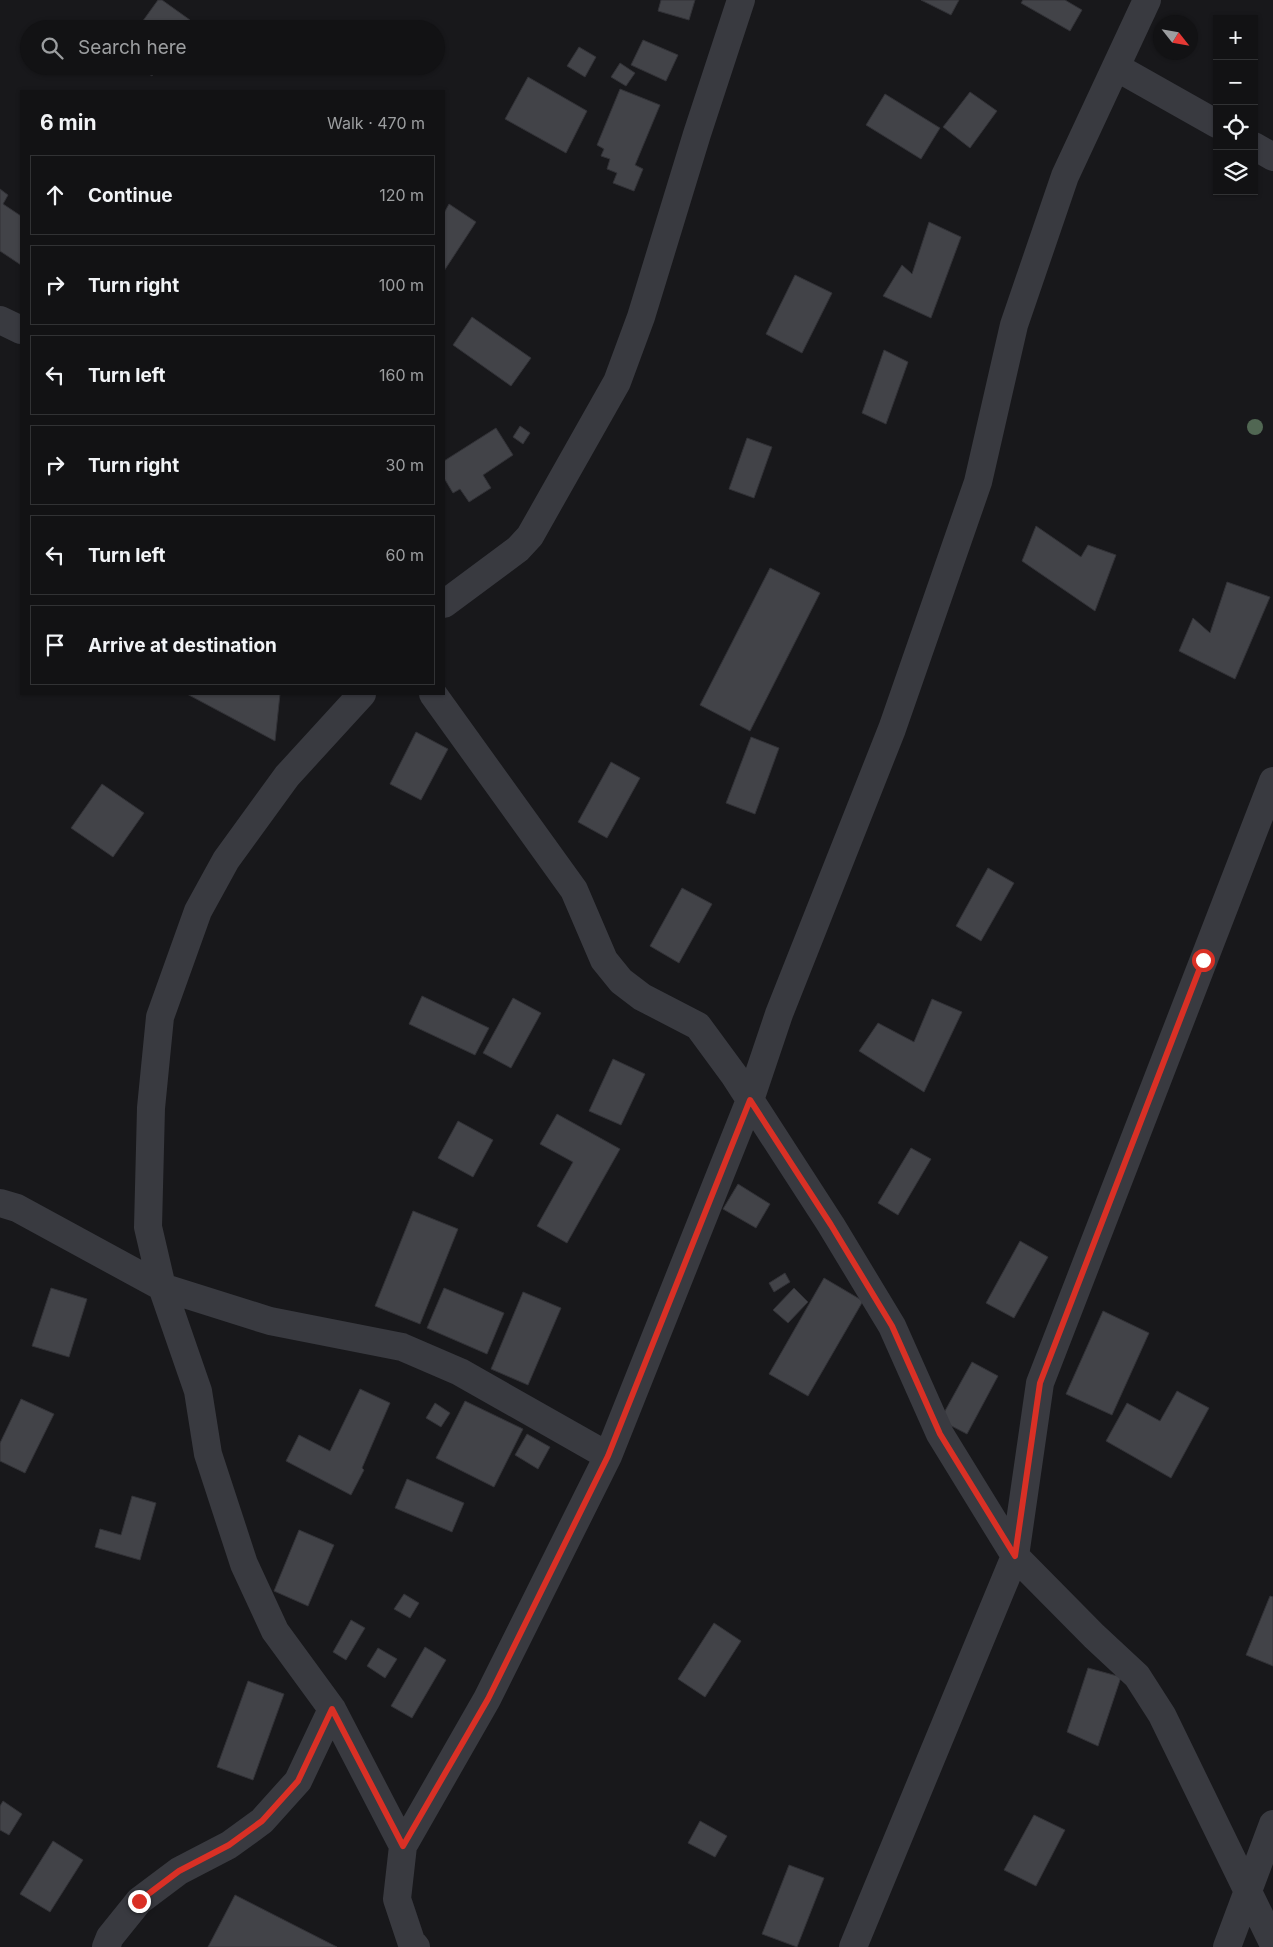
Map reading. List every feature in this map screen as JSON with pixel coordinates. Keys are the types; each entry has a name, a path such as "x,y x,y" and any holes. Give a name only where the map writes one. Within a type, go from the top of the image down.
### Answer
{"street":[{"path":"445,603 518,549 530,536 617,382 641,317 697,134 741,0"},
{"path":"416,1947 411,1941 397,1900 403,1846 488,1699 608,1456 750,1100 779,1014 892,729 978,482 1014,325 1065,176 1147,0"},
{"path":"1116,67 1213,122"},
{"path":"1258,148 1273,157"},
{"path":"0,320 20,330"},
{"path":"361,695 287,776 226,860 198,911 160,1017 151,1108 148,1227 162,1287 198,1391 208,1454 244,1564 275,1631 332,1709 403,1846"},
{"path":"434,695 574,890 604,960 611,969 622,981 642,997 698,1026 750,1100 831,1225 892,1326 940,1434 1015,1556 1094,1636 1137,1676 1162,1715 1273,1943"},
{"path":"853,1947 1015,1556 1040,1383 1273,781"},
{"path":"0,1202 17,1208 162,1287 270,1321 402,1347 460,1372 608,1456"},
{"path":"106,1947 110,1937 139,1901 179,1871 229,1845 262,1821 298,1781 332,1709"},
{"path":"1227,1947 1273,1824"}],"building":[{"path":"158,0 162,0 190,20 144,20"},
{"path":"661,0 695,0 689,20 658,11"},
{"path":"921,0 959,0 951,15"},
{"path":"1023,0 1065,0 1082,10 1070,31 1021,3"},
{"path":"643,40 678,55 666,81 631,65"},
{"path":"579,47 596,57 585,77 567,66"},
{"path":"620,63 635,73 626,86 611,77"},
{"path":"528,77 587,111 566,153 505,119"},
{"path":"620,89 660,105 635,165 643,169 634,191 613,183 617,173 607,169 610,159 601,156 604,149 597,145"},
{"path":"970,92 997,111 970,148 943,127"},
{"path":"885,94 940,128 921,159 866,125"},
{"path":"0,189 8,195 3,204 20,215 20,264 0,251"},
{"path":"449,204 476,222 445,269 445,211"},
{"path":"929,222 961,237 931,318 883,296 902,265 912,274"},
{"path":"795,275 832,293 802,353 766,334"},
{"path":"472,317 531,358 511,386 453,345"},
{"path":"884,350 908,362 886,424 862,413"},
{"path":"520,426 530,433 523,444 513,437"},
{"path":"496,428 513,455 483,475 491,488 469,502 460,489 453,493 445,480 445,460"},
{"path":"747,438 772,447 754,498 729,489"},
{"path":"1036,526 1081,557 1088,545 1116,555 1095,611 1022,561"},
{"path":"770,568 820,593 750,731 700,705"},
{"path":"1227,582 1270,597 1235,679 1179,651 1193,618 1210,633"},
{"path":"189,695 280,695 275,741"},
{"path":"416,732 448,749 421,800 390,784"},
{"path":"751,737 779,748 755,814 726,803"},
{"path":"611,762 640,778 607,838 578,822"},
{"path":"102,784 144,813 113,857 71,828"},
{"path":"988,868 1014,883 981,941 956,926"},
{"path":"682,888 712,904 679,963 650,946"},
{"path":"422,996 489,1028 475,1055 409,1024"},
{"path":"513,998 541,1013 511,1068 483,1053"},
{"path":"932,999 962,1012 924,1092 859,1051 878,1023 914,1042"},
{"path":"613,1059 645,1074 621,1125 589,1111"},
{"path":"557,1114 620,1149 567,1243 537,1226 573,1162 540,1144"},
{"path":"458,1121 493,1140 473,1177 438,1158"},
{"path":"911,1148 931,1159 898,1215 878,1203"},
{"path":"738,1184 770,1204 756,1228 723,1209"},
{"path":"413,1211 458,1229 420,1324 375,1306"},
{"path":"1020,1241 1048,1257 1014,1318 986,1303"},
{"path":"785,1273 790,1282 774,1292 769,1283"},
{"path":"824,1278 863,1301 808,1396 769,1374"},
{"path":"51,1288 87,1299 69,1357 32,1346"},
{"path":"444,1288 504,1313 487,1354 427,1328"},
{"path":"794,1288 808,1302 788,1323 773,1310"},
{"path":"523,1292 561,1308 528,1385 491,1369"},
{"path":"1103,1311 1149,1333 1112,1415 1066,1394"},
{"path":"972,1362 998,1376 967,1434 940,1420"},
{"path":"360,1389 390,1403 362,1468 364,1470 351,1495 286,1461 299,1435 330,1451"},
{"path":"1177,1391 1209,1408 1171,1478 1106,1441 1127,1403 1160,1421"},
{"path":"21,1399 54,1414 25,1473 0,1461 0,1443"},
{"path":"465,1401 523,1429 494,1487 436,1458"},
{"path":"435,1403 450,1413 441,1427 426,1418"},
{"path":"527,1434 550,1447 538,1469 515,1455"},
{"path":"407,1479 464,1503 452,1532 395,1508"},
{"path":"132,1496 156,1503 140,1560 95,1547 100,1529 121,1535"},
{"path":"299,1530 334,1545 308,1606 274,1591"},
{"path":"404,1594 419,1603 410,1618 394,1609"},
{"path":"1270,1596 1273,1597 1273,1666 1246,1655"},
{"path":"351,1620 365,1628 346,1660 333,1652"},
{"path":"714,1623 741,1641 705,1697 678,1679"},
{"path":"425,1647 446,1660 412,1718 391,1706"},
{"path":"378,1648 397,1659 385,1678 367,1666"},
{"path":"1088,1668 1121,1677 1098,1746 1067,1732"},
{"path":"248,1681 284,1694 253,1780 217,1767"},
{"path":"3,1801 22,1814 9,1835 0,1830 0,1806"},
{"path":"1034,1815 1065,1830 1036,1886 1004,1870"},
{"path":"700,1821 727,1836 715,1857 688,1843"},
{"path":"53,1841 83,1860 50,1912 20,1894"},
{"path":"789,1865 824,1878 797,1947 762,1934"},
{"path":"235,1895 337,1947 208,1947"}],"route":[{"path":"139,1901 179,1871 229,1845 262,1821 298,1781 332,1709 403,1846 488,1699 608,1456 750,1100 831,1225 892,1326 940,1434 1015,1556 1040,1383 1203,960"}]}
